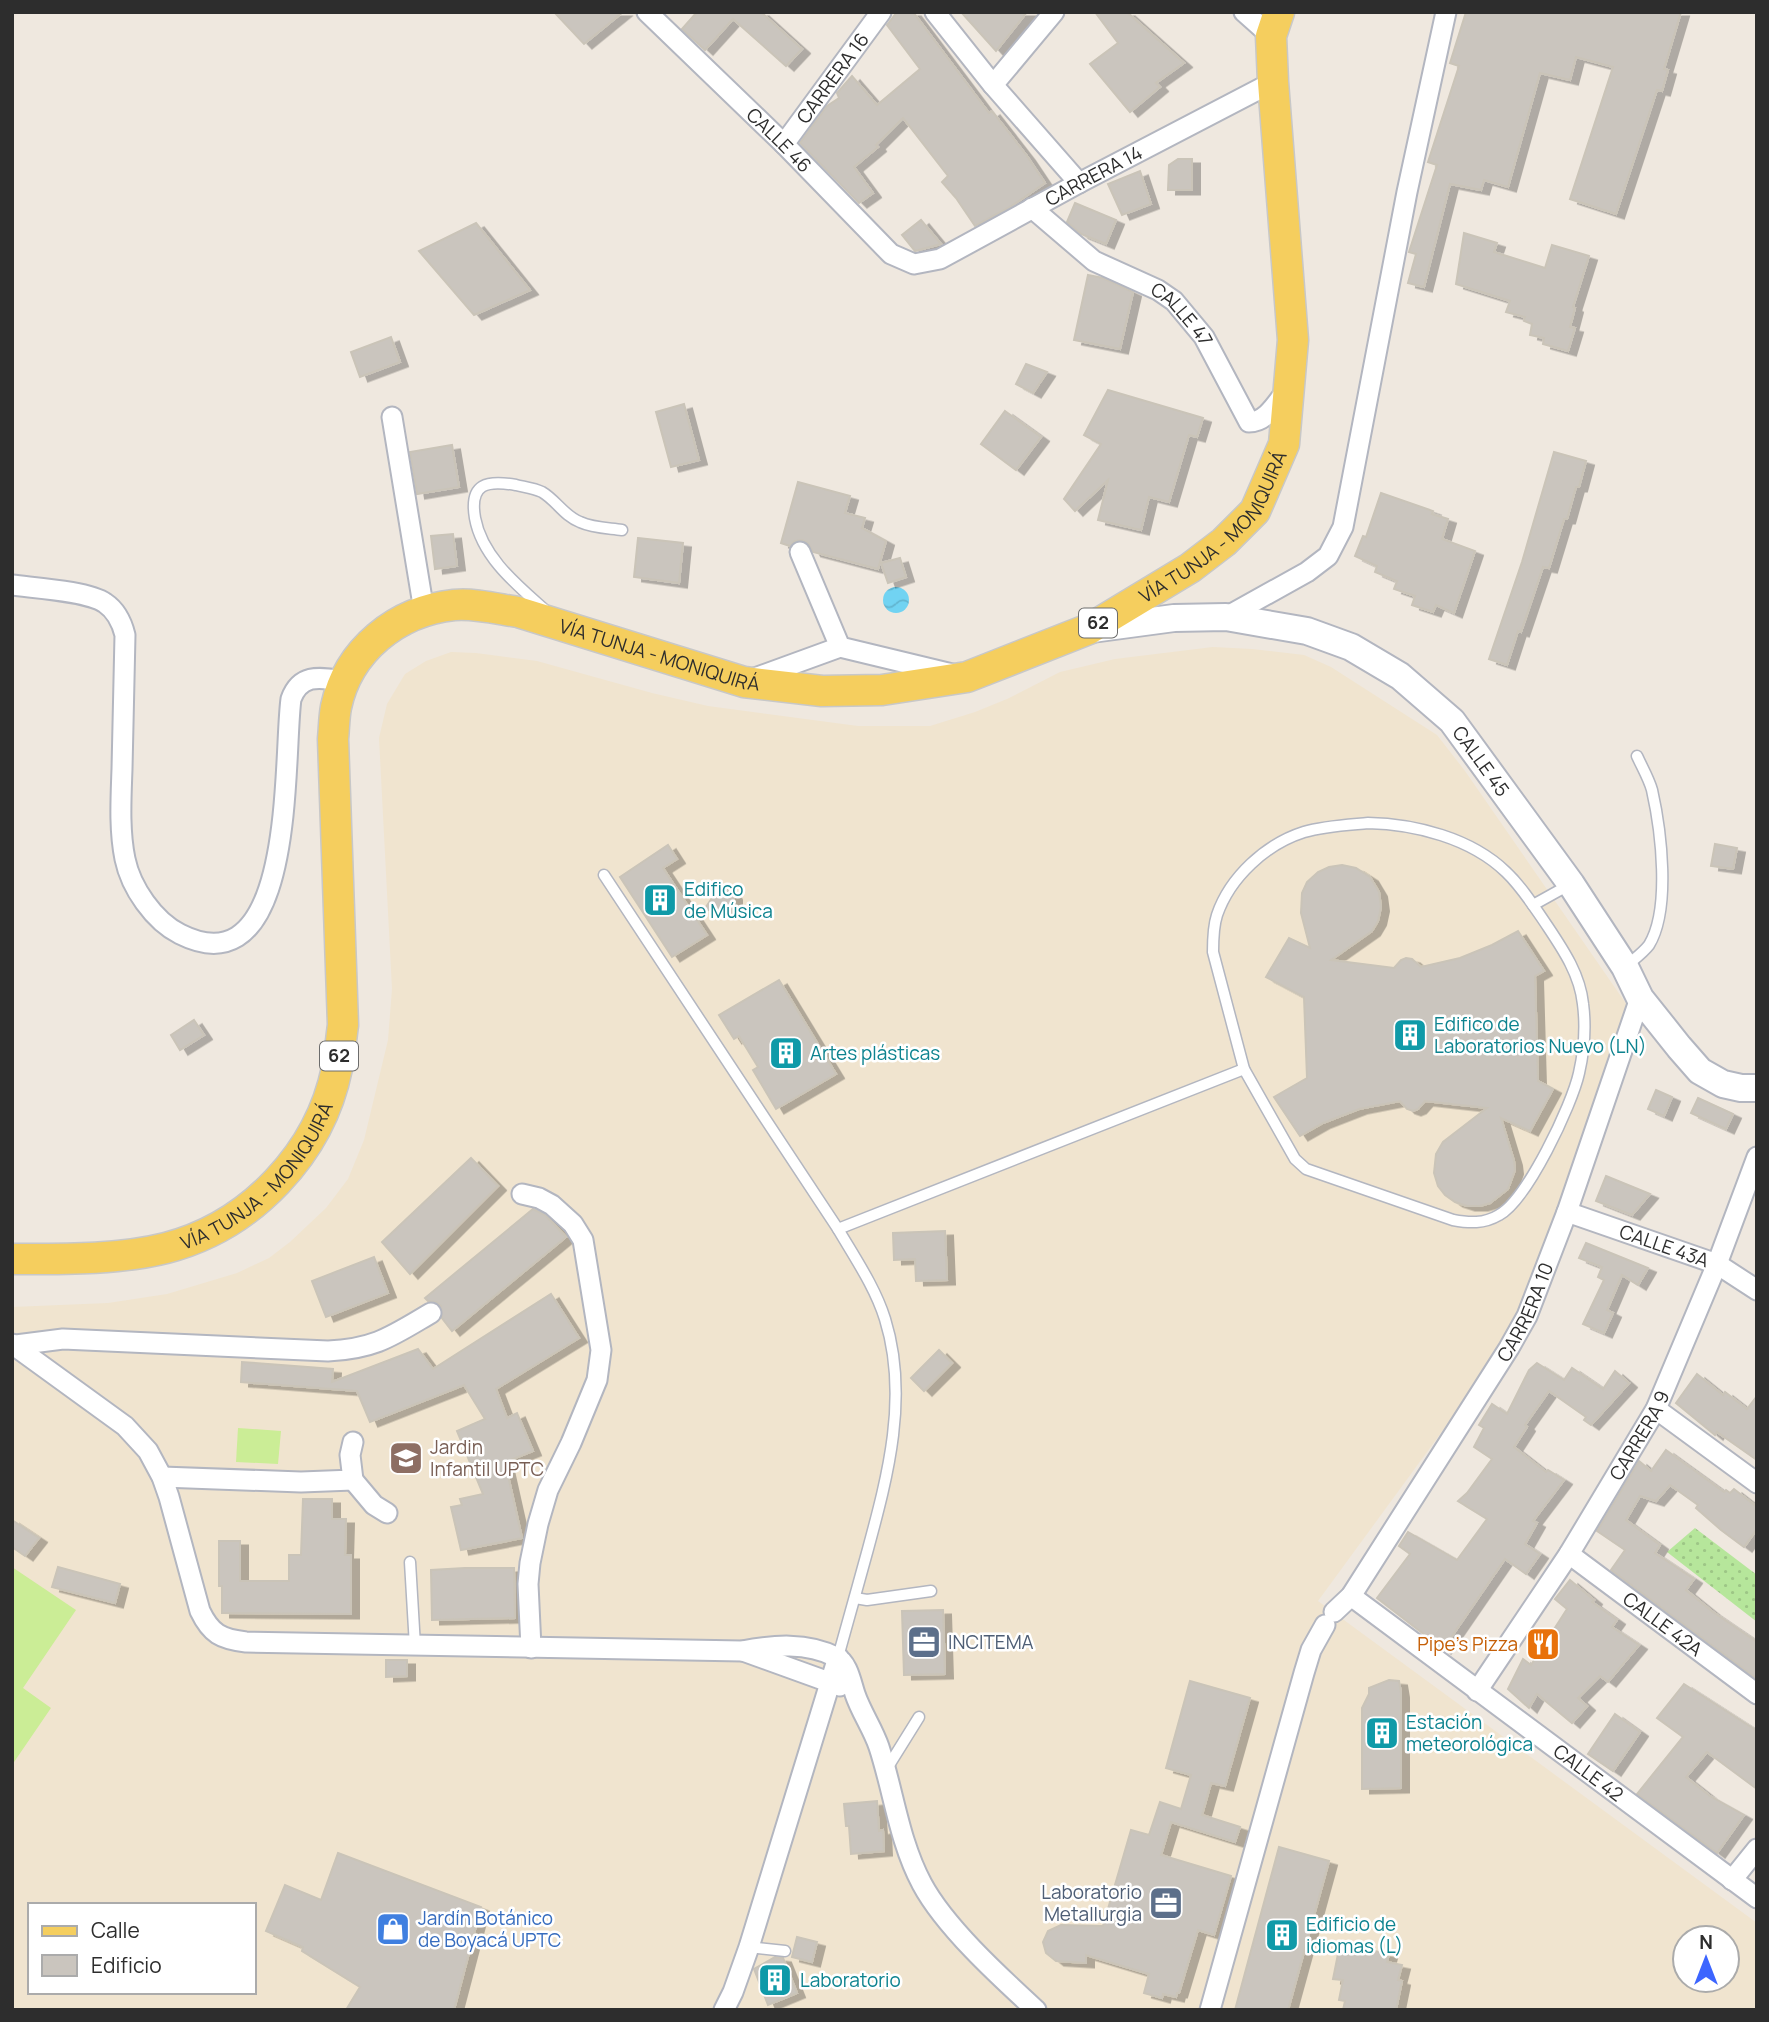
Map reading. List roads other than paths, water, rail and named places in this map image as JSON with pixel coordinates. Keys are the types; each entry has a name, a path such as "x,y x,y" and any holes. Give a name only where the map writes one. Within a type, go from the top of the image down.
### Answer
{"main road":[{"name":"VÍA TUNJA - MONIQUIRÁ","path":"12,1259 122,1254 165,1248 197,1237 232,1220 260,1199 285,1173 308,1142 326,1106 337,1069 343,1025 332,740 336,707 345,681 359,656 374,639 398,622 424,611 456,605 491,608 518,612 744,682 822,691 882,690 967,677 1089,629 1190,568 1224,542 1255,510 1284,444 1293,340 1273,82 1275,24"}],"street":[{"name":"CALLE 46","path":"647,12 784,144 891,254 914,264"},
{"name":"CARRERA 16","path":"784,144 881,12"},
{"path":"935,12 992,85 1079,183"},
{"path":"992,85 1055,12"},
{"path":"1244,12 1275,24"},
{"path":"1226,617 1307,572 1328,556 1343,527 1407,192 1446,12"},
{"name":"CARRERA 14","path":"914,264 940,259 1273,82"},
{"name":"CALLE 47","path":"1032,208 1094,261 1158,290 1174,301 1205,337 1250,422 1258,422 1268,414 1289,387"},
{"path":"392,417 424,611"},
{"path":"800,552 840,647"},
{"path":"12,585 66,592 104,601 122,622 125,635 121,819 125,859 132,881 153,912 168,928 190,939 206,943 224,941 238,935 254,920 273,879 280,843 291,699 295,687 317,678 345,681"},
{"name":"CALLE 45","path":"1089,629 1174,618 1226,617 1307,631 1351,647 1400,676 1452,721 1572,884 1625,967 1640,998 1700,1070 1723,1084 1757,1088"},
{"path":"744,682 840,647 967,677"},
{"name":"CARRERA 10","path":"1210,2010 1311,1650 1329,1619 1351,1597 1527,1316 1567,1212 1640,998"},
{"name":"CARRERA 9","path":"1477,1690 1569,1554 1656,1409 1717,1264 1757,1157"},
{"path":"522,1194 552,1205 573,1224 583,1240 601,1350 597,1380 548,1490 538,1524 528,1584 531,1648"},
{"name":"CALLE 43A","path":"1567,1212 1717,1264 1757,1290"},
{"path":"14,1344 63,1339 328,1352 368,1347 431,1313"},
{"path":"14,1344 125,1426 148,1451 163,1477 200,1611 206,1624 216,1634 228,1640 742,1651 772,1645 791,1646 838,1657 849,1674 871,1726 886,1770 904,1842 923,1887 955,1928 1037,2010"},
{"path":"1656,1409 1757,1483"},
{"path":"353,1442 350,1455 353,1480 374,1505 387,1513"},
{"path":"163,1477 302,1482 353,1480"},
{"name":"CALLE 42A","path":"1569,1554 1757,1694"},
{"name":"CALLE 42","path":"1351,1597 1757,1898"},
{"path":"742,1651 831,1681 856,1695"},
{"path":"724,2010 749,1947 838,1657"},
{"path":"1732,1880 1757,1849"}],"lane":[{"path":"564,627 497,564 476,527 474,494 482,486 492,482 523,486 542,492 567,516 580,522 622,530"},
{"path":"1625,967 1648,947 1657,929 1662,909 1660,836 1651,788 1637,755"},
{"path":"1347,824 1384,824 1428,831 1489,858 1507,873 1533,905 1563,949 1579,985 1583,1003 1583,1051 1568,1107 1526,1187 1501,1214 1478,1223 1453,1220 1306,1169 1294,1159 1244,1069 1213,952 1217,915 1233,885 1257,859 1277,844 1302,833 1347,824"},
{"path":"604,875 838,1230 866,1275 885,1319 893,1361 893,1438 886,1480 838,1657"},
{"path":"1533,905 1572,884"},
{"path":"838,1230 1244,1069"},
{"path":"410,1562 415,1646"},
{"path":"855,1598 867,1600 931,1591"},
{"path":"886,1770 919,1717"},
{"path":"749,1947 785,1951"}],"water":[{"path":"896,587 905,591 909,600 905,609 896,613 887,609 883,600 887,591"}],"place":[{"name":"Edifico de Música","path":"660,900"},
{"name":"Edifico de Laboratorios Nuevo (LN)","path":"1410,1035"},
{"name":"Artes plásticas","path":"786,1053"},
{"name":"Jardin Infantil UPTC","path":"406,1458"},
{"name":"INCITEMA","path":"924,1642"},
{"name":"Pipe's Pizza","path":"1543,1644"},
{"name":"Estación meteorológica","path":"1382,1733"},
{"name":"Laboratorio Metallurgia","path":"1166,1903"},
{"name":"Jardín Botánico de Boyacá UPTC","path":"393,1929"},
{"name":"Edificio de idiomas (L)","path":"1282,1935"},
{"name":"Laboratorio","path":"775,1980"}]}
